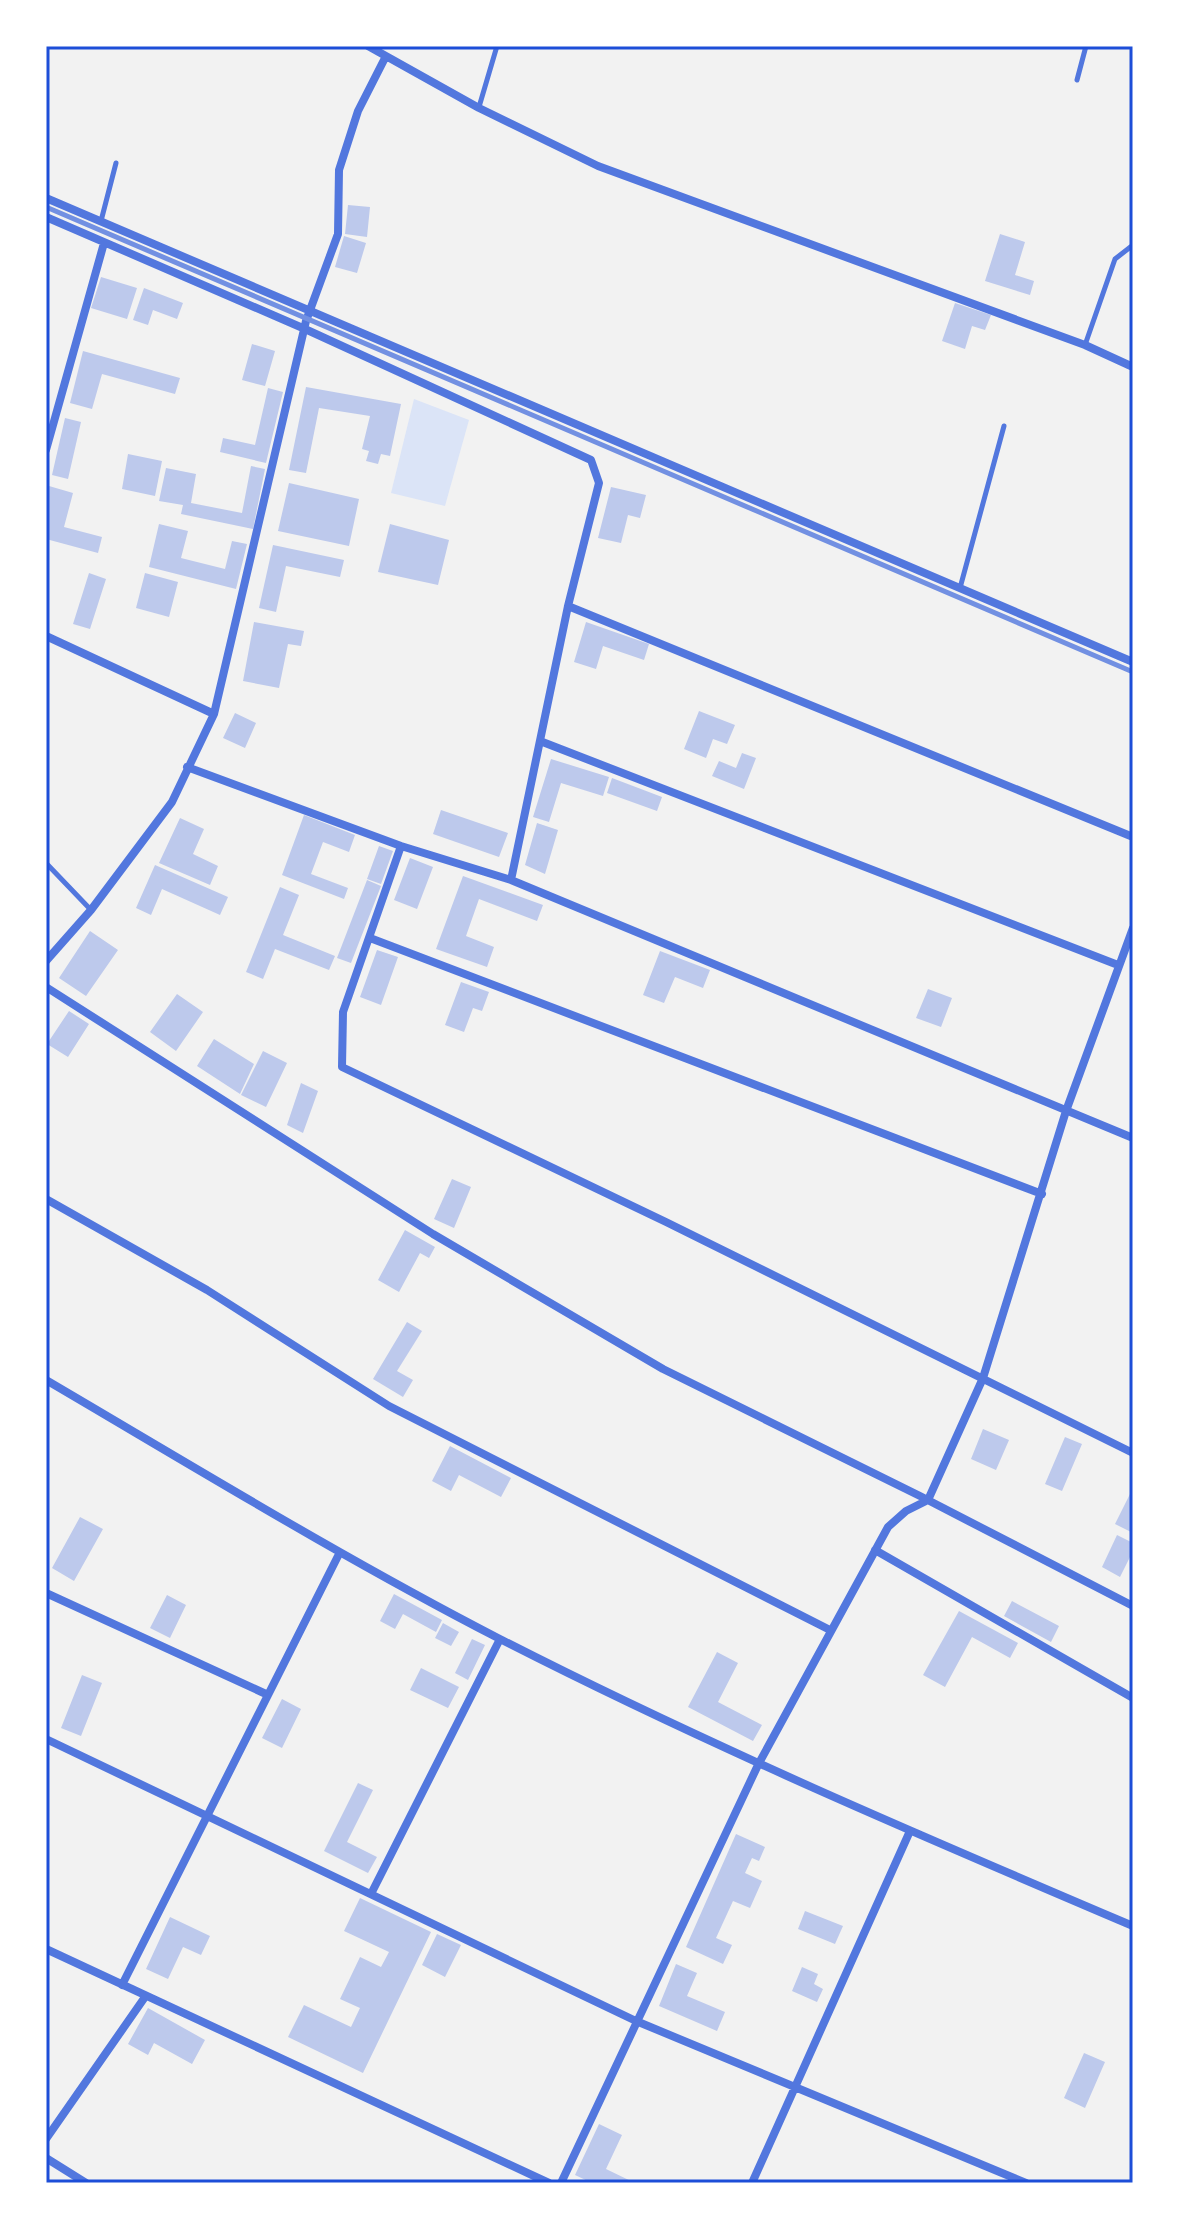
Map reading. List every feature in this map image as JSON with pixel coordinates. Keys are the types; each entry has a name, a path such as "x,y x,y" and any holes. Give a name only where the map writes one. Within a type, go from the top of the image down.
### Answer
{"street":[{"path":"368,46 479,108 598,166 1085,345 1133,367"},
{"path":"46,961 91,910 172,802 214,714 305,329 338,234 339,170 358,111 386,56"},
{"path":"46,198 1133,662"},
{"path":"46,217 305,329 591,460 599,483 568,606 511,880"},
{"path":"46,450 104,243"},
{"path":"568,606 1133,837"},
{"path":"46,636 214,714"},
{"path":"540,741 1118,965"},
{"path":"187,767 401,846 511,880 1133,1138"},
{"path":"401,846 343,1012 342,1067 1133,1453"},
{"path":"561,2183 758,1765 830,1630 888,1527 906,1511 928,1500 983,1378 1066,1111 1133,928"},
{"path":"370,938 1042,1194"},
{"path":"46,987 433,1234 663,1369 1133,1606"},
{"path":"46,1199 207,1290 389,1406 830,1630"},
{"path":"46,1380 339,1554 500,1639 758,1765 1133,1926"},
{"path":"875,1550 1133,1698"},
{"path":"122,1985 339,1554"},
{"path":"46,1593 266,1694"},
{"path":"372,1892 500,1639"},
{"path":"46,1739 372,1892 636,2021 1026,2183"},
{"path":"752,2183 910,1831"},
{"path":"46,1949 549,2183"},
{"path":"46,2139 145,1997"},
{"path":"46,2158 86,2183"}],"lane":[{"path":"479,108 497,46"},
{"path":"1077,80 1086,46"},
{"path":"100,222 116,163"},
{"path":"1085,345 1115,259 1133,245"},
{"path":"960,588 1004,426"},
{"path":"46,863 91,910"}],"shaded area":[{"path":"414,399 469,420 445,506 391,493"}],"building":[{"path":"348,205 370,207 367,237 345,234"},
{"path":"1000,234 1025,242 1015,275 1034,281 1030,295 985,281"},
{"path":"344,236 366,243 357,273 335,267"},
{"path":"101,277 137,288 127,319 91,308"},
{"path":"144,288 183,303 177,319 153,310 148,325 133,320"},
{"path":"955,303 991,315 985,330 972,326 965,349 942,341"},
{"path":"252,344 275,351 265,386 242,380"},
{"path":"83,351 180,378 175,394 102,374 92,409 70,403"},
{"path":"306,387 401,404 390,456 381,454 378,464 366,461 369,451 362,449 370,416 319,408 306,473 289,470"},
{"path":"268,388 283,392 266,463 220,452 223,438 255,445"},
{"path":"65,418 81,422 68,479 52,475"},
{"path":"128,454 162,461 155,496 122,489"},
{"path":"251,466 265,469 253,529 181,514 183,505 159,501 166,468 196,474 191,503 242,513"},
{"path":"289,483 359,499 349,546 278,531"},
{"path":"49,486 73,493 64,527 102,537 98,553 46,539"},
{"path":"611,487 646,495 640,518 628,515 621,543 598,538"},
{"path":"159,524 188,531 181,558 225,569 232,541 247,544 236,589 149,567"},
{"path":"390,524 449,540 438,585 378,572"},
{"path":"273,545 344,560 340,577 286,566 276,612 259,608"},
{"path":"89,573 106,579 90,629 73,624"},
{"path":"145,573 178,582 169,617 136,608"},
{"path":"254,622 304,631 301,646 288,644 279,688 243,681"},
{"path":"586,622 649,644 644,660 603,646 596,669 574,662"},
{"path":"699,711 735,725 727,744 713,739 706,758 684,749"},
{"path":"235,713 256,723 245,748 223,738"},
{"path":"742,753 756,758 744,789 712,776 719,761 736,768"},
{"path":"551,759 609,777 603,796 561,783 549,822 533,817"},
{"path":"612,778 662,797 657,811 607,793"},
{"path":"441,810 508,833 499,857 433,834"},
{"path":"304,815 355,835 349,852 323,842 311,874 348,888 344,899 282,875"},
{"path":"180,818 204,829 193,854 218,866 210,885 159,863"},
{"path":"537,823 558,830 545,874 525,865"},
{"path":"379,846 393,851 381,884 367,879"},
{"path":"410,858 433,867 417,909 394,900"},
{"path":"155,865 228,897 220,915 162,889 151,915 136,908"},
{"path":"463,876 543,905 537,921 479,899 466,936 494,947 487,967 436,949"},
{"path":"367,880 381,886 351,963 337,958"},
{"path":"280,887 299,895 283,935 335,956 329,970 275,949 263,979 246,972"},
{"path":"90,931 118,950 86,996 59,978"},
{"path":"377,950 398,957 381,1005 360,997"},
{"path":"660,951 710,970 703,988 675,977 664,1003 643,995"},
{"path":"461,982 489,992 482,1011 473,1008 464,1032 445,1025"},
{"path":"928,989 952,998 941,1027 916,1018"},
{"path":"177,994 203,1012 176,1051 150,1032"},
{"path":"69,1011 89,1024 68,1057 47,1044"},
{"path":"214,1039 254,1064 240,1094 197,1066"},
{"path":"263,1051 287,1063 266,1107 241,1095"},
{"path":"301,1083 318,1091 303,1133 287,1125"},
{"path":"452,1179 471,1187 454,1228 434,1219"},
{"path":"405,1230 435,1247 429,1258 420,1253 399,1292 378,1280"},
{"path":"407,1322 422,1331 397,1371 413,1380 403,1397 373,1379"},
{"path":"983,1429 1009,1440 996,1470 971,1459"},
{"path":"1065,1437 1082,1444 1062,1491 1045,1484"},
{"path":"450,1446 511,1478 501,1497 459,1475 451,1491 432,1481"},
{"path":"1133,1488 1133,1533 1115,1524"},
{"path":"80,1517 103,1529 74,1581 52,1568"},
{"path":"1117,1535 1133,1543 1133,1551 1120,1577 1102,1567"},
{"path":"394,1594 442,1620 436,1632 403,1614 395,1629 380,1621"},
{"path":"167,1595 186,1605 170,1638 150,1628"},
{"path":"1012,1601 1059,1626 1051,1642 1004,1616"},
{"path":"959,1611 1018,1643 1010,1658 972,1637 945,1687 923,1675"},
{"path":"443,1623 459,1632 451,1646 435,1638"},
{"path":"472,1639 485,1645 468,1680 455,1673"},
{"path":"717,1652 738,1663 718,1702 762,1725 753,1741 688,1707"},
{"path":"421,1668 459,1687 448,1708 410,1690"},
{"path":"82,1675 102,1683 81,1736 61,1728"},
{"path":"282,1699 301,1709 282,1748 262,1738"},
{"path":"358,1783 373,1790 347,1842 377,1857 368,1873 324,1851"},
{"path":"736,1834 765,1847 759,1861 752,1858 745,1873 762,1881 750,1908 733,1901 716,1938 732,1945 723,1964 686,1947"},
{"path":"360,1898 431,1932 363,2073 288,2037 304,2005 351,2027 360,2008 340,1999 360,1957 381,1967 389,1952 344,1931"},
{"path":"805,1911 843,1926 835,1944 798,1929"},
{"path":"170,1917 210,1936 201,1955 183,1947 168,1979 146,1969"},
{"path":"437,1934 461,1945 445,1977 422,1965"},
{"path":"676,1964 697,1973 687,1996 725,2012 717,2031 659,2006"},
{"path":"802,1967 818,1974 814,1984 823,1989 817,2002 792,1991"},
{"path":"148,2008 205,2040 192,2064 154,2043 148,2055 128,2044"},
{"path":"1084,2053 1105,2062 1085,2108 1064,2098"},
{"path":"599,2124 622,2135 606,2169 635,2183 592,2183 575,2175"}],"railway":[{"path":"46,207 1133,672"}]}
